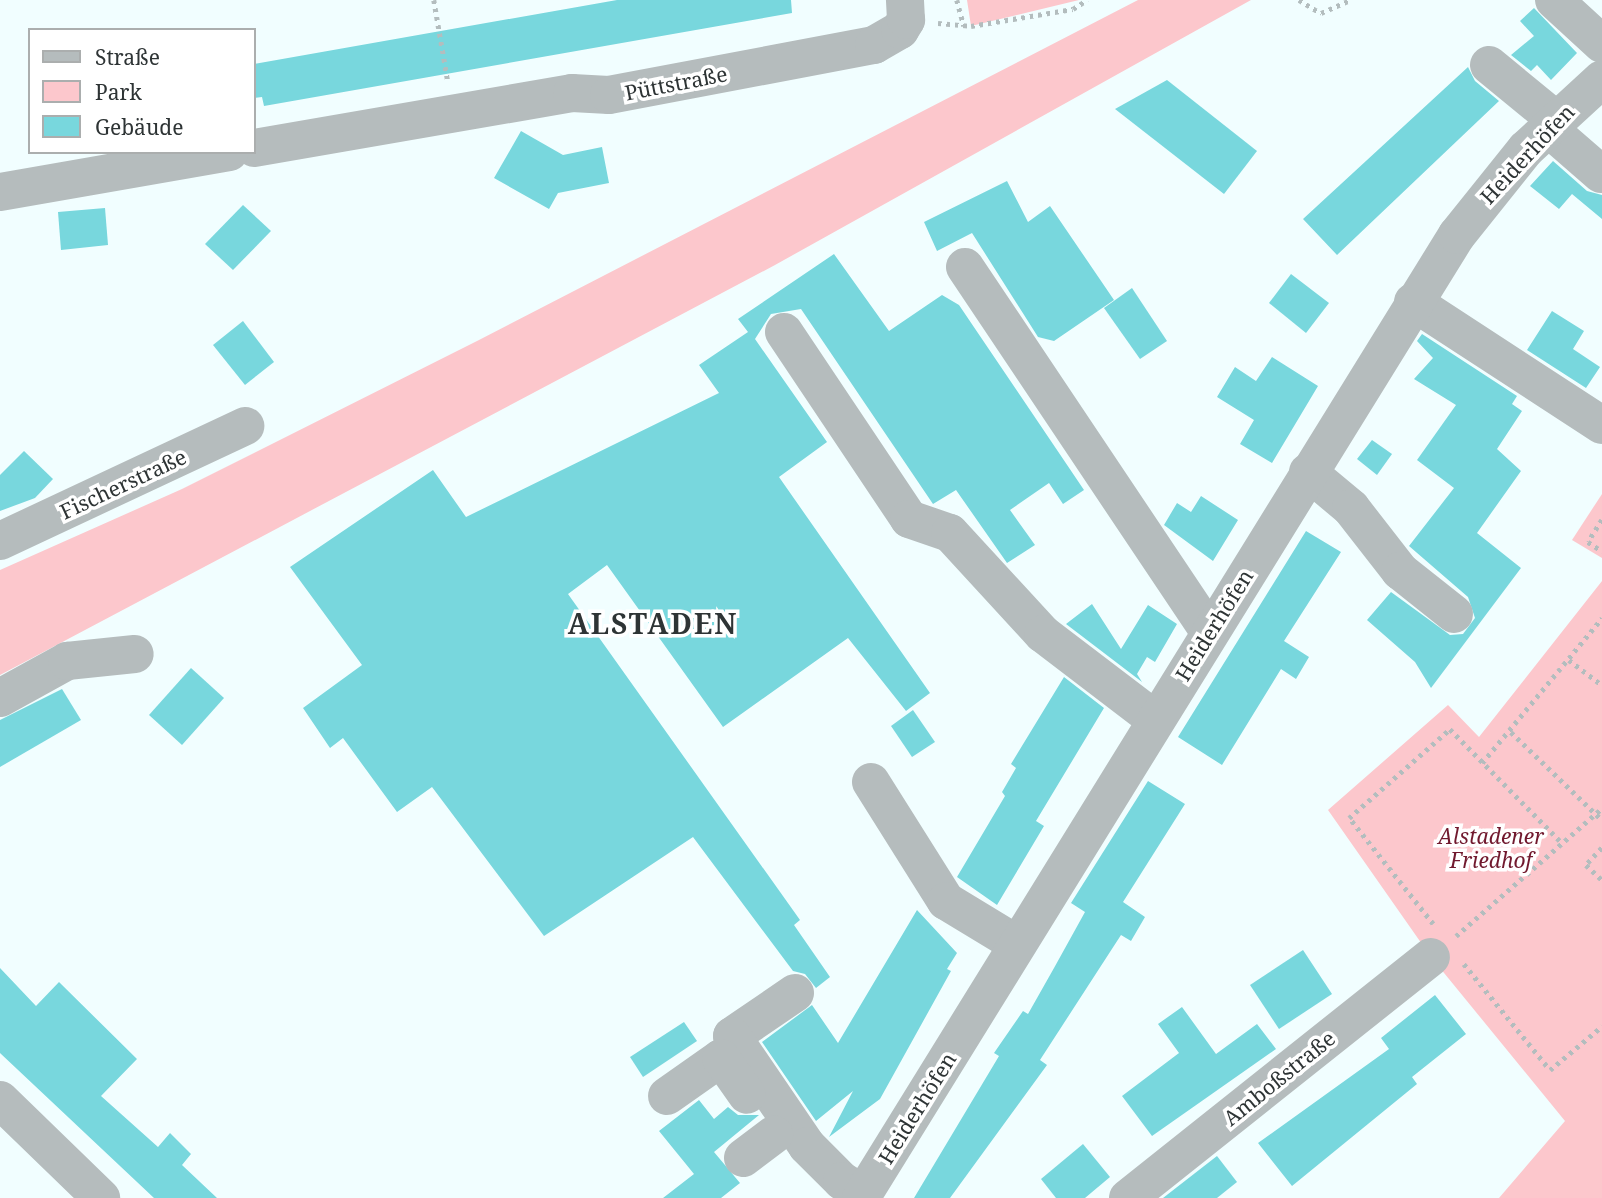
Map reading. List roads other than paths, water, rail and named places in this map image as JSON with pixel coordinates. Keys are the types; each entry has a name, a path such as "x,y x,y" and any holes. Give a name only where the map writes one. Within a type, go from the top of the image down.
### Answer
{"street":[{"path":"1554,0 1602,44"},
{"name":"Püttstraße","path":"256,148 572,93 608,96 874,45 906,10"},
{"path":"1489,65 1601,174"},
{"name":"Heiderhöfen","path":"852,1196 1017,944 1413,302 1478,206 1552,124 1602,79"},
{"path":"0,192 218,154"},
{"path":"965,267 1209,632"},
{"path":"1413,302 1602,425"},
{"path":"784,332 909,519 950,533 1043,634 1156,720"},
{"name":"Fischerstraße","path":"0,541 245,426"},
{"path":"1308,472 1351,508 1400,571 1454,614"},
{"path":"0,698 67,661 135,654"},
{"path":"871,782 946,901 1017,944"},
{"name":"Amboßstraße","path":"1128,1198 1392,976 1439,950"},
{"path":"796,993 732,1037 807,1146 842,1181 852,1196"},
{"path":"667,1096 722,1058 797,1169 852,1196"},
{"path":"0,1100 101,1198"},
{"path":"743,1158 774,1135"}],"district":[{"name":"ALSTADEN","path":"653,623"}],"park label":[{"name":"Alstadener Friedhof","path":"1491,848"}]}
